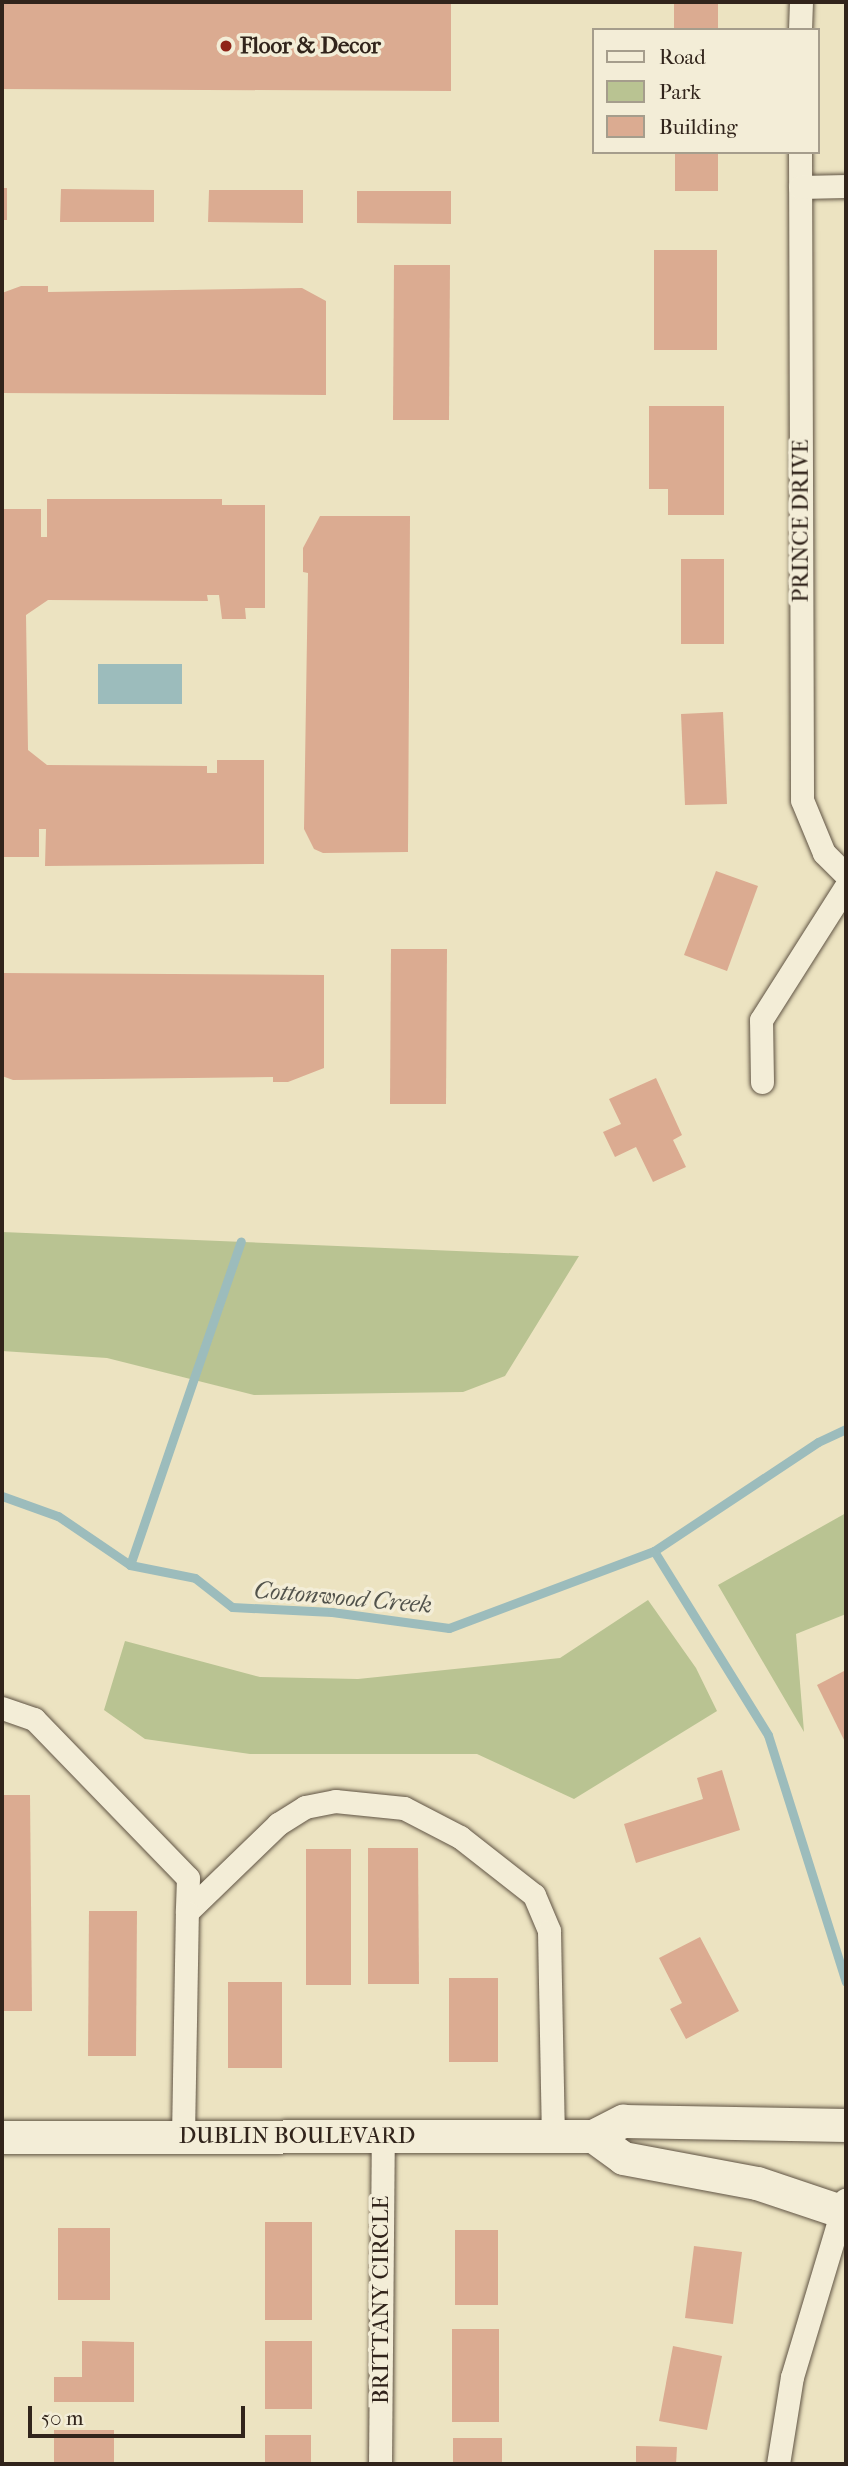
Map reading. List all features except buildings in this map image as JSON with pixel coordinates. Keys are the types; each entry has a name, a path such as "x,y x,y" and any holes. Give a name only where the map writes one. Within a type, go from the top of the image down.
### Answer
{"main road":[{"name":"DUBLIN BOULEVARD","path":"2,2137 593,2136 622,2121 846,2125"},
{"path":"593,2136 623,2158 757,2183 845,2207"}],"street":[{"path":"800,28 801,2"},
{"name":"PRINCE DRIVE","path":"800,154 802,800 824,853 846,876"},
{"path":"800,187 846,186"},
{"path":"762,1082 761,1020 846,886"},
{"path":"2,1708 34,1719 188,1878 183,2136"},
{"path":"187,1912 278,1824 305,1807 335,1801 404,1808 460,1837 534,1895 549,1931 554,2136"},
{"name":"BRITTANY CIRCLE","path":"380,2464 383,2136"},
{"path":"778,2464 792,2377 845,2207"}],"green space":[{"path":"2,1232 579,1256 505,1376 463,1392 254,1395 107,1358 2,1351"},
{"path":"846,1513 846,1614 796,1634 804,1732 718,1585"},
{"path":"648,1600 696,1668 717,1711 574,1799 477,1754 250,1754 145,1739 104,1710 125,1641 260,1677 358,1679 560,1658"}],"water":[{"path":"98,664 182,664 182,704 98,704"}],"waterway":[{"path":"130,1565 241,1241"},
{"name":"Cottonwood Creek","path":"2,1496 58,1516 130,1565 195,1578 232,1607 332,1612 449,1628 654,1551 818,1442 846,1429"},
{"name":"Cottonwood Creek","path":"654,1551 768,1735 846,1982"}],"place":[{"name":"Floor & Decor","path":"226,46"}]}
